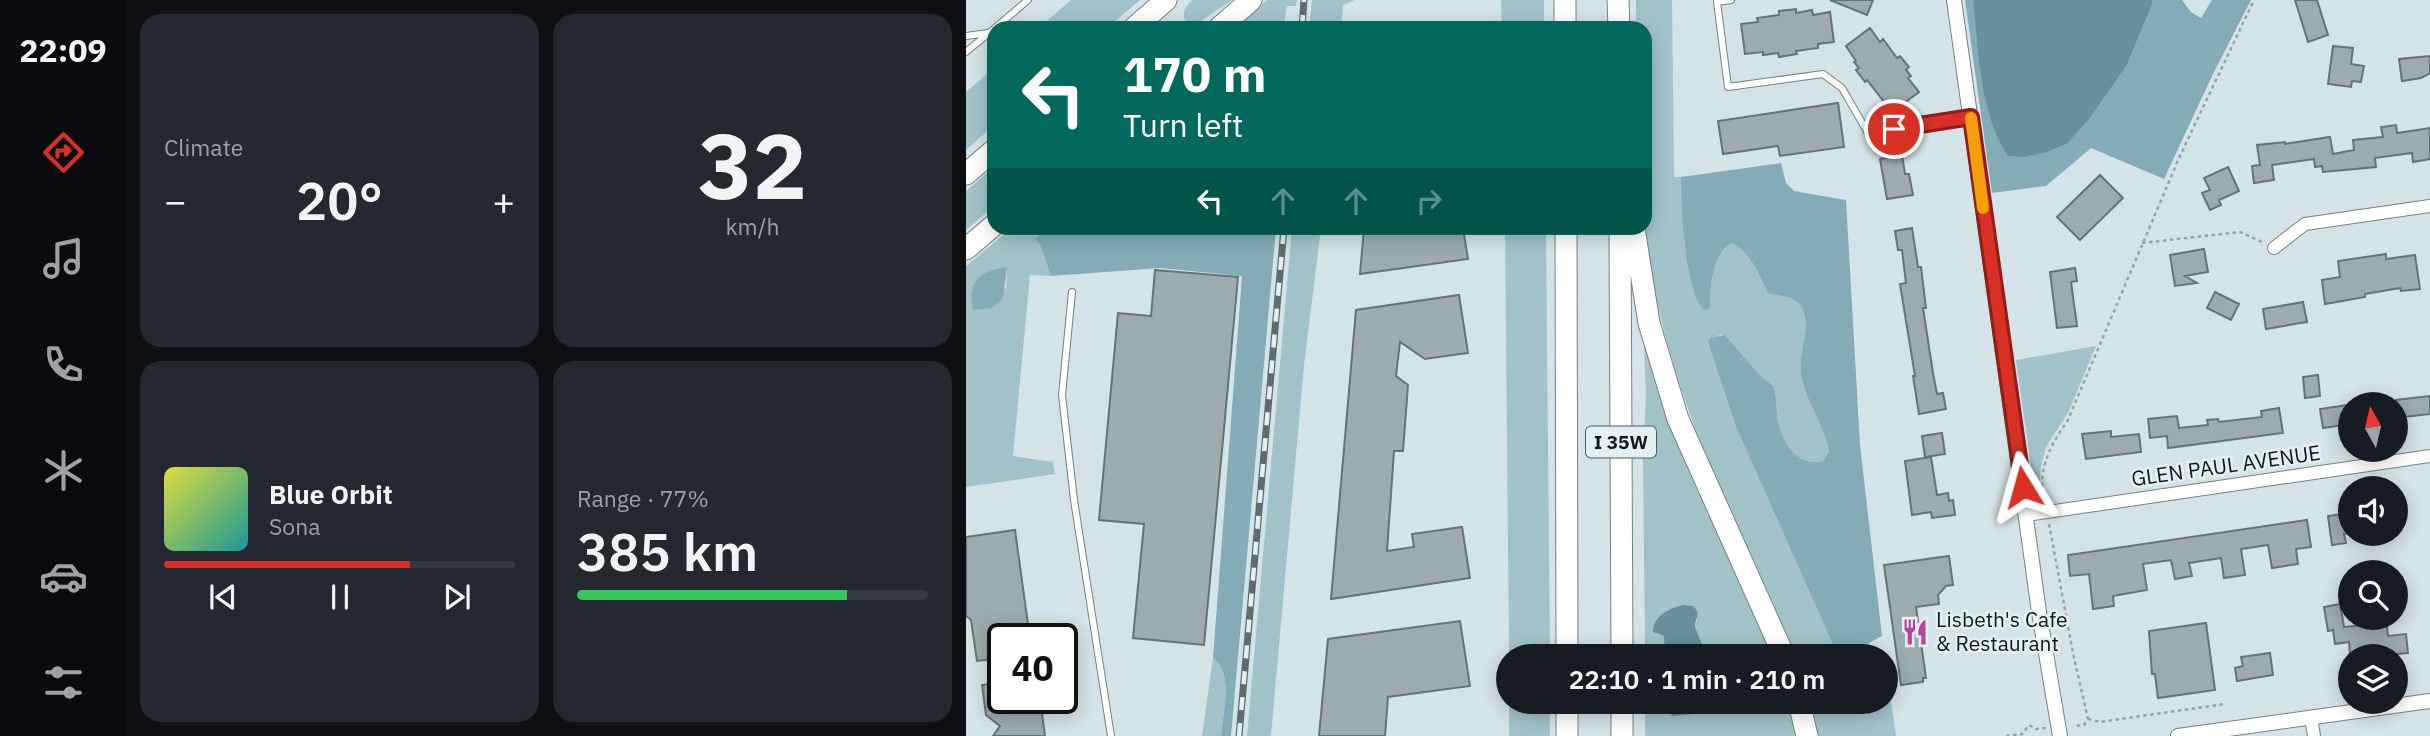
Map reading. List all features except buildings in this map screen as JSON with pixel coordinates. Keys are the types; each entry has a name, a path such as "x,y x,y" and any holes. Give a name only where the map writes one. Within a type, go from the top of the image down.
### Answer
{"highway":[{"path":"1142,21 1166,0"},
{"path":"1227,21 1251,0"},
{"path":"1565,0 1565,21"},
{"path":"1618,0 1619,21"},
{"path":"966,174 987,156"},
{"path":"966,249 987,231"},
{"name":"I 35W","path":"1566,235 1567,644"},
{"name":"I 35W","path":"1620,235 1622,644"},
{"path":"1635,235 1649,323 1678,419 1779,644"},
{"path":"1567,714 1567,736"},
{"path":"1622,714 1622,736"},
{"path":"1802,714 1807,736"}],"street":[{"path":"1954,0 2039,612 2060,736"},
{"path":"2274,248 2305,224 2430,206"},
{"name":"GLEN PAUL AVENUE","path":"2027,514 2430,456"},
{"path":"2178,736 2430,701"},
{"path":"2311,718 2314,736"}],"lane":[{"path":"1004,21 1028,0"},
{"path":"1731,0 1717,2 1728,87 1823,74 1842,88 1868,133 1971,117"},
{"path":"966,36 987,31"},
{"path":"966,52 987,35"},
{"path":"1072,292 1062,394 1074,500 1111,736"}],"path":[{"path":"2088,719 2042,492 2046,453 2067,422 2179,158 2254,0"},
{"path":"2142,243 2239,232 2274,248"},
{"path":"2088,719 2100,722 2224,704"},
{"path":"2084,724 2088,719"},
{"path":"2006,736 2022,734 2029,725 2036,729 2037,736"}],"shaded area":[{"path":"1071,0 1140,0 1115,21 1047,21"},
{"path":"1192,0 1232,0 1201,21 1185,21 1185,9"},
{"path":"1267,0 1297,0 1296,6 1287,6 1284,21 1244,21"},
{"path":"1312,0 1355,0 1343,5 1342,21 1310,21"},
{"path":"1501,0 1544,0 1544,21 1502,21"},
{"path":"1636,0 1672,0 1674,177 1681,177 1684,242 1693,285 1710,308 1716,264 1731,243 1749,257 1768,293 1793,299 1804,312 1806,329 1801,374 1806,394 1827,441 1829,451 1823,461 1806,461 1788,446 1778,421 1774,387 1725,335 1708,342 1736,427 1833,644 1790,644 1703,449 1667,342 1646,235 1652,235 1652,21 1636,21"},
{"path":"1965,0 1973,0 1981,63 2068,143 2091,117 2127,65 2152,0 2182,0 2191,12 2201,18 2212,0 2251,0 2164,179 2091,148 2046,186 1992,193"},
{"path":"1973,0 2152,0 2152,5 2127,65 2091,117 2068,143 2047,152 2023,157 2008,156 1991,120 1982,81"},
{"path":"987,74 987,131 966,150 966,92"},
{"path":"1781,163 1786,183 1794,191 1846,200 1860,445 1882,636 1869,644 1833,644 1736,427 1708,342 1710,338 1725,335 1774,387 1778,421 1788,446 1806,461 1823,461 1829,451 1827,441 1806,394 1801,374 1806,329 1804,312 1793,299 1768,293 1749,257 1731,243 1716,264 1710,308 1704,310 1697,299 1688,266 1681,177"},
{"path":"987,173 987,212 966,230 966,191"},
{"path":"1004,235 1038,235 1035,240 1040,245 1051,276 1030,275 1013,456 1053,462 1055,474 966,487 966,266","holes":["1007,268 1006,289 971,291 981,276"]},
{"path":"1038,235 1275,235 1231,736 1221,736 1225,683 1219,664 1213,658 1242,276 1160,268 1051,276 1040,245 1035,240"},
{"path":"1291,235 1320,235 1304,365 1271,736 1247,736"},
{"path":"1505,235 1546,235 1550,644 1509,644"},
{"path":"1007,267 1003,299 992,308 973,310 972,292 977,280 989,271"},
{"path":"1643,326 1704,500 1768,644 1702,644 1695,627 1697,619 1693,606 1681,606 1663,614 1656,634 1664,635 1664,644 1645,644 1643,458 1646,396"},
{"path":"2096,346 2068,413 2046,447 2041,466 2039,494 2034,487 2016,360"},
{"path":"1693,606 1697,612 1695,627 1702,644 1664,644 1664,636 1653,632 1659,617 1673,608"},
{"path":"1213,658 1219,664 1225,683 1221,736 1202,736"},
{"path":"1509,714 1550,714 1550,736 1509,736"},
{"path":"1645,714 1794,714 1799,736 1645,736"},
{"path":"1812,714 1893,714 1896,736 1817,736"}],"railway":[{"path":"1302,21 1304,0"},
{"path":"1239,736 1283,235"}],"slow traffic":[{"path":"1971,118 1983,208"}],"place":[{"name":"Lisbeth's Cafe & Restaurant","path":"1915,632"}],"route":[{"path":"1894,129 1971,117 2023,487"}]}
